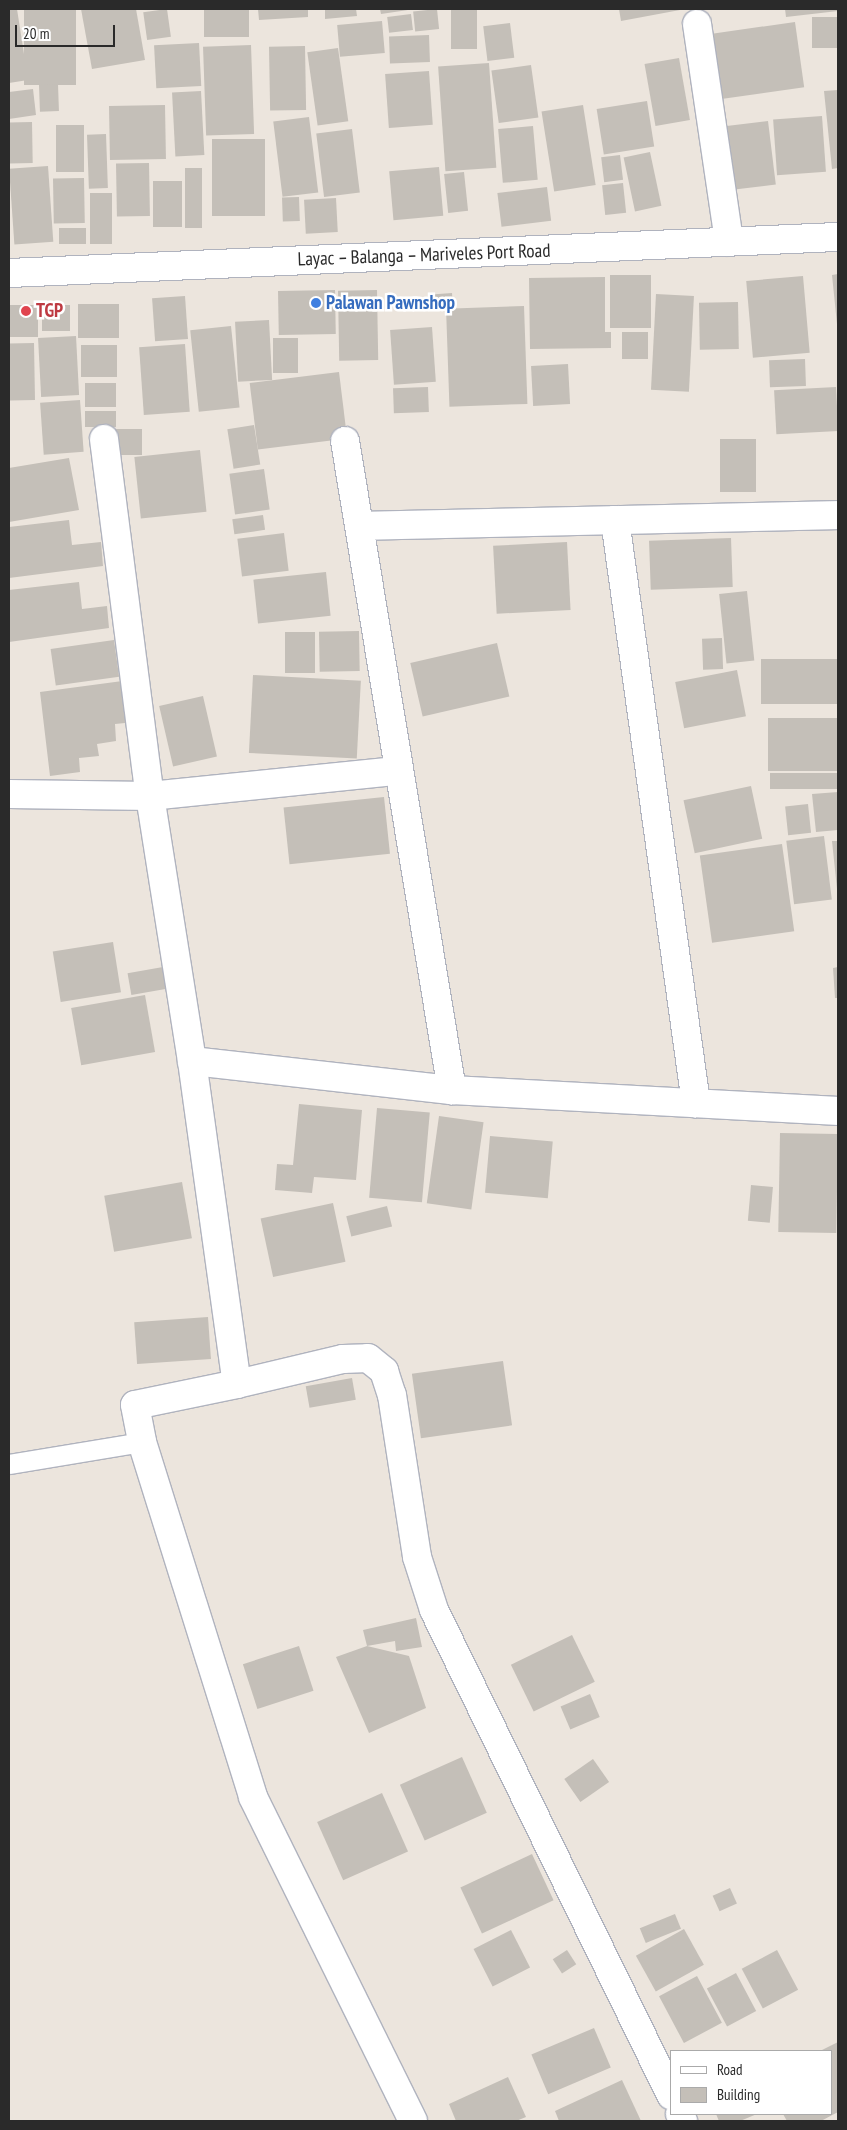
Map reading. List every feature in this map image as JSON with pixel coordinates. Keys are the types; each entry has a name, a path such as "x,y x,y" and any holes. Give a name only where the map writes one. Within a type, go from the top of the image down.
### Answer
{"street":[{"path":"697,24 729,242"},
{"name":"Layac – Balanga – Mariveles Port Road","path":"9,272 838,237"},
{"path":"104,439 150,796 192,1062 237,1384"},
{"path":"346,441 398,771 452,1090"},
{"path":"360,526 838,515"},
{"path":"616,520 696,1103"},
{"path":"9,794 150,796 398,771"},
{"path":"192,1062 452,1090 838,1111"},
{"path":"413,2121 253,1797 142,1442 135,1405 237,1384 343,1359 368,1358 384,1371 392,1395 417,1557 434,1610 670,2093"}],"lane":[{"path":"9,1464 142,1442"}],"building":[{"path":"9,9 17,9 28,80 9,83"},
{"path":"24,9 76,9 76,85 24,85"},
{"path":"81,9 136,9 145,60 92,69"},
{"path":"167,9 171,37 147,40 143,12"},
{"path":"204,9 249,9 249,37 204,37"},
{"path":"258,9 308,9 308,17 259,20"},
{"path":"325,9 356,9 357,16 325,19"},
{"path":"380,9 408,9 408,10 381,14"},
{"path":"437,9 439,29 415,31 413,12"},
{"path":"451,9 477,9 477,49 451,49"},
{"path":"619,9 680,9 680,10 621,21"},
{"path":"785,9 838,9 838,11 786,17"},
{"path":"411,14 413,30 389,33 387,17"},
{"path":"812,17 838,17 838,48 812,48"},
{"path":"382,21 385,53 340,57 337,25"},
{"path":"795,22 804,87 716,100 707,34"},
{"path":"510,23 514,58 487,61 483,26"},
{"path":"429,35 430,62 390,63 389,36"},
{"path":"199,43 201,86 156,88 154,45"},
{"path":"251,45 254,134 206,136 203,47"},
{"path":"305,46 306,110 270,111 269,47"},
{"path":"338,48 348,121 318,126 307,52"},
{"path":"679,58 690,120 655,126 645,64"},
{"path":"489,63 496,168 445,171 438,67"},
{"path":"531,65 538,117 499,123 491,71"},
{"path":"429,71 433,125 389,128 385,74"},
{"path":"58,84 59,111 40,112 39,85"},
{"path":"33,89 36,115 9,119 9,92"},
{"path":"838,90 838,168 832,169 824,91"},
{"path":"201,91 204,155 175,156 172,93"},
{"path":"647,101 654,146 604,154 597,109"},
{"path":"165,105 166,159 110,160 109,106"},
{"path":"583,105 596,185 554,192 542,112"},
{"path":"822,116 826,172 777,175 773,119"},
{"path":"309,117 318,192 283,197 273,121"},
{"path":"768,121 776,185 726,191 718,127"},
{"path":"9,122 32,122 33,163 10,163"},
{"path":"56,125 84,125 84,172 56,172"},
{"path":"533,126 538,180 503,183 498,129"},
{"path":"352,129 360,193 324,197 316,133"},
{"path":"106,134 108,188 89,189 87,135"},
{"path":"212,139 265,139 265,216 212,216"},
{"path":"650,152 661,206 635,211 624,158"},
{"path":"620,155 623,180 604,182 601,157"},
{"path":"149,163 150,216 117,217 116,164"},
{"path":"48,166 53,242 14,245 9,169"},
{"path":"439,167 443,216 393,220 389,171"},
{"path":"185,168 202,168 202,228 185,228"},
{"path":"464,172 468,211 448,213 444,174"},
{"path":"84,178 85,223 54,224 53,179"},
{"path":"153,181 182,181 182,227 153,227"},
{"path":"623,183 626,213 605,215 602,185"},
{"path":"547,187 551,221 502,227 497,193"},
{"path":"90,193 112,193 112,244 90,244"},
{"path":"299,197 300,221 283,222 282,198"},
{"path":"336,198 338,232 306,234 304,200"},
{"path":"59,228 86,228 86,244 59,244"},
{"path":"838,274 838,324 837,324 832,275"},
{"path":"610,275 651,275 651,328 610,328"},
{"path":"803,276 810,353 753,358 746,281"},
{"path":"605,277 605,332 611,332 611,348 530,349 529,278"},
{"path":"335,290 336,334 279,335 278,291"},
{"path":"377,290 378,360 339,361 338,291"},
{"path":"452,293 453,307 429,309 428,295"},
{"path":"656,294 694,296 689,392 651,390"},
{"path":"185,296 188,339 155,341 152,298"},
{"path":"738,302 739,349 700,350 699,303"},
{"path":"78,304 119,304 119,338 78,338"},
{"path":"9,305 38,305 38,337 9,337"},
{"path":"42,305 70,305 70,331 42,331"},
{"path":"524,306 527,404 449,407 446,309"},
{"path":"269,320 272,380 238,382 235,322"},
{"path":"231,326 240,408 199,412 190,330"},
{"path":"432,327 436,382 394,385 390,330"},
{"path":"622,332 648,332 648,359 622,359"},
{"path":"76,336 79,395 41,397 38,338"},
{"path":"273,338 298,338 298,373 273,373"},
{"path":"9,343 34,343 35,400 10,400"},
{"path":"185,344 190,412 144,415 139,347"},
{"path":"81,345 117,345 117,377 81,377"},
{"path":"805,359 806,386 770,387 769,360"},
{"path":"568,364 570,404 533,406 531,366"},
{"path":"339,372 347,439 258,449 250,383"},
{"path":"85,383 116,383 116,407 85,407"},
{"path":"428,387 429,412 394,413 393,388"},
{"path":"836,387 838,431 776,434 774,390"},
{"path":"80,400 84,452 44,455 40,403"},
{"path":"85,411 116,411 116,427 85,427"},
{"path":"254,425 260,465 234,469 227,429"},
{"path":"114,429 142,429 142,455 114,455"},
{"path":"720,439 756,439 756,492 720,492"},
{"path":"200,450 206,512 141,519 134,457"},
{"path":"69,458 79,510 9,522 9,468"},
{"path":"264,469 270,510 235,514 229,474"},
{"path":"263,515 265,530 234,534 232,519"},
{"path":"69,520 72,545 101,542 103,566 9,578 9,527"},
{"path":"284,533 289,571 242,576 237,539"},
{"path":"731,538 733,587 651,590 649,541"},
{"path":"567,542 571,610 497,614 493,546"},
{"path":"326,572 331,616 258,623 253,580"},
{"path":"79,582 82,609 107,606 109,628 9,642 9,590"},
{"path":"747,591 754,661 726,664 719,594"},
{"path":"359,631 360,671 320,672 319,632"},
{"path":"285,632 315,632 315,673 285,673"},
{"path":"722,638 723,669 703,670 702,639"},
{"path":"114,640 119,677 56,686 51,649"},
{"path":"497,643 509,697 423,717 410,663"},
{"path":"761,659 838,659 838,704 761,704"},
{"path":"737,670 746,716 684,728 675,682"},
{"path":"253,675 361,681 357,759 249,753"},
{"path":"130,680 135,722 115,724 116,741 97,744 99,756 79,758 80,772 50,776 40,692"},
{"path":"203,696 217,756 173,767 159,706"},
{"path":"768,718 838,718 838,771 768,771"},
{"path":"770,773 838,773 838,789 770,789"},
{"path":"751,786 762,839 695,853 684,800"},
{"path":"838,792 838,830 816,832 812,794"},
{"path":"384,797 390,854 290,864 284,808"},
{"path":"808,804 811,833 788,835 785,806"},
{"path":"824,836 832,900 794,904 786,841"},
{"path":"832,841 838,841 837,889"},
{"path":"782,844 794,931 712,943 700,856"},
{"path":"113,942 121,992 61,1002 53,952"},
{"path":"163,967 167,989 131,995 128,973"},
{"path":"838,967 838,998 835,998 833,968"},
{"path":"145,995 155,1052 81,1065 71,1008"},
{"path":"299,1104 362,1110 356,1180 314,1177 312,1193 275,1190 277,1164 293,1165"},
{"path":"377,1108 430,1113 422,1202 369,1198"},
{"path":"439,1116 484,1122 471,1209 427,1203"},
{"path":"780,1133 838,1134 836,1233 778,1232"},
{"path":"490,1136 553,1141 548,1198 485,1193"},
{"path":"182,1182 192,1238 114,1252 104,1196"},
{"path":"751,1185 773,1187 770,1223 748,1221"},
{"path":"333,1203 345,1262 273,1277 261,1218"},
{"path":"387,1206 392,1226 351,1237 346,1216"},
{"path":"208,1317 211,1359 137,1364 134,1322"},
{"path":"503,1361 512,1425 421,1438 412,1374"},
{"path":"352,1378 356,1400 310,1408 306,1386"},
{"path":"416,1618 422,1647 396,1651 395,1641 367,1646 363,1630"},
{"path":"572,1635 595,1682 534,1712 511,1665"},
{"path":"299,1646 314,1691 257,1709 243,1664"},
{"path":"367,1646 409,1656 426,1708 369,1733 336,1657"},
{"path":"590,1694 600,1717 570,1730 561,1707"},
{"path":"462,1757 487,1813 425,1840 400,1785"},
{"path":"593,1759 609,1782 580,1802 564,1779"},
{"path":"382,1793 408,1851 343,1880 317,1822"},
{"path":"532,1854 554,1900 482,1934 460,1887"},
{"path":"730,1888 737,1904 720,1911 713,1896"},
{"path":"675,1914 681,1929 646,1943 640,1928"},
{"path":"684,1929 704,1965 656,1992 636,1956"},
{"path":"511,1930 530,1967 493,1986 474,1949"},
{"path":"567,1950 576,1964 562,1974 553,1959"},
{"path":"777,1950 798,1990 763,2009 742,1969"},
{"path":"736,1973 756,2011 727,2026 707,1988"},
{"path":"697,1976 722,2023 684,2043 659,1996"},
{"path":"594,2028 611,2068 548,2094 531,2055"},
{"path":"838,2042 838,2112 821,2121 787,2121 784,2115 832,2115 832,2050 822,2050"},
{"path":"508,2077 526,2117 516,2121 456,2121 449,2104"},
{"path":"622,2080 641,2121 559,2121 555,2111"},
{"path":"716,2115 755,2115 740,2121 719,2121"}],"place":[{"name":"Palawan Pawnshop","path":"316,303"},
{"name":"TGP","path":"26,311"}]}
